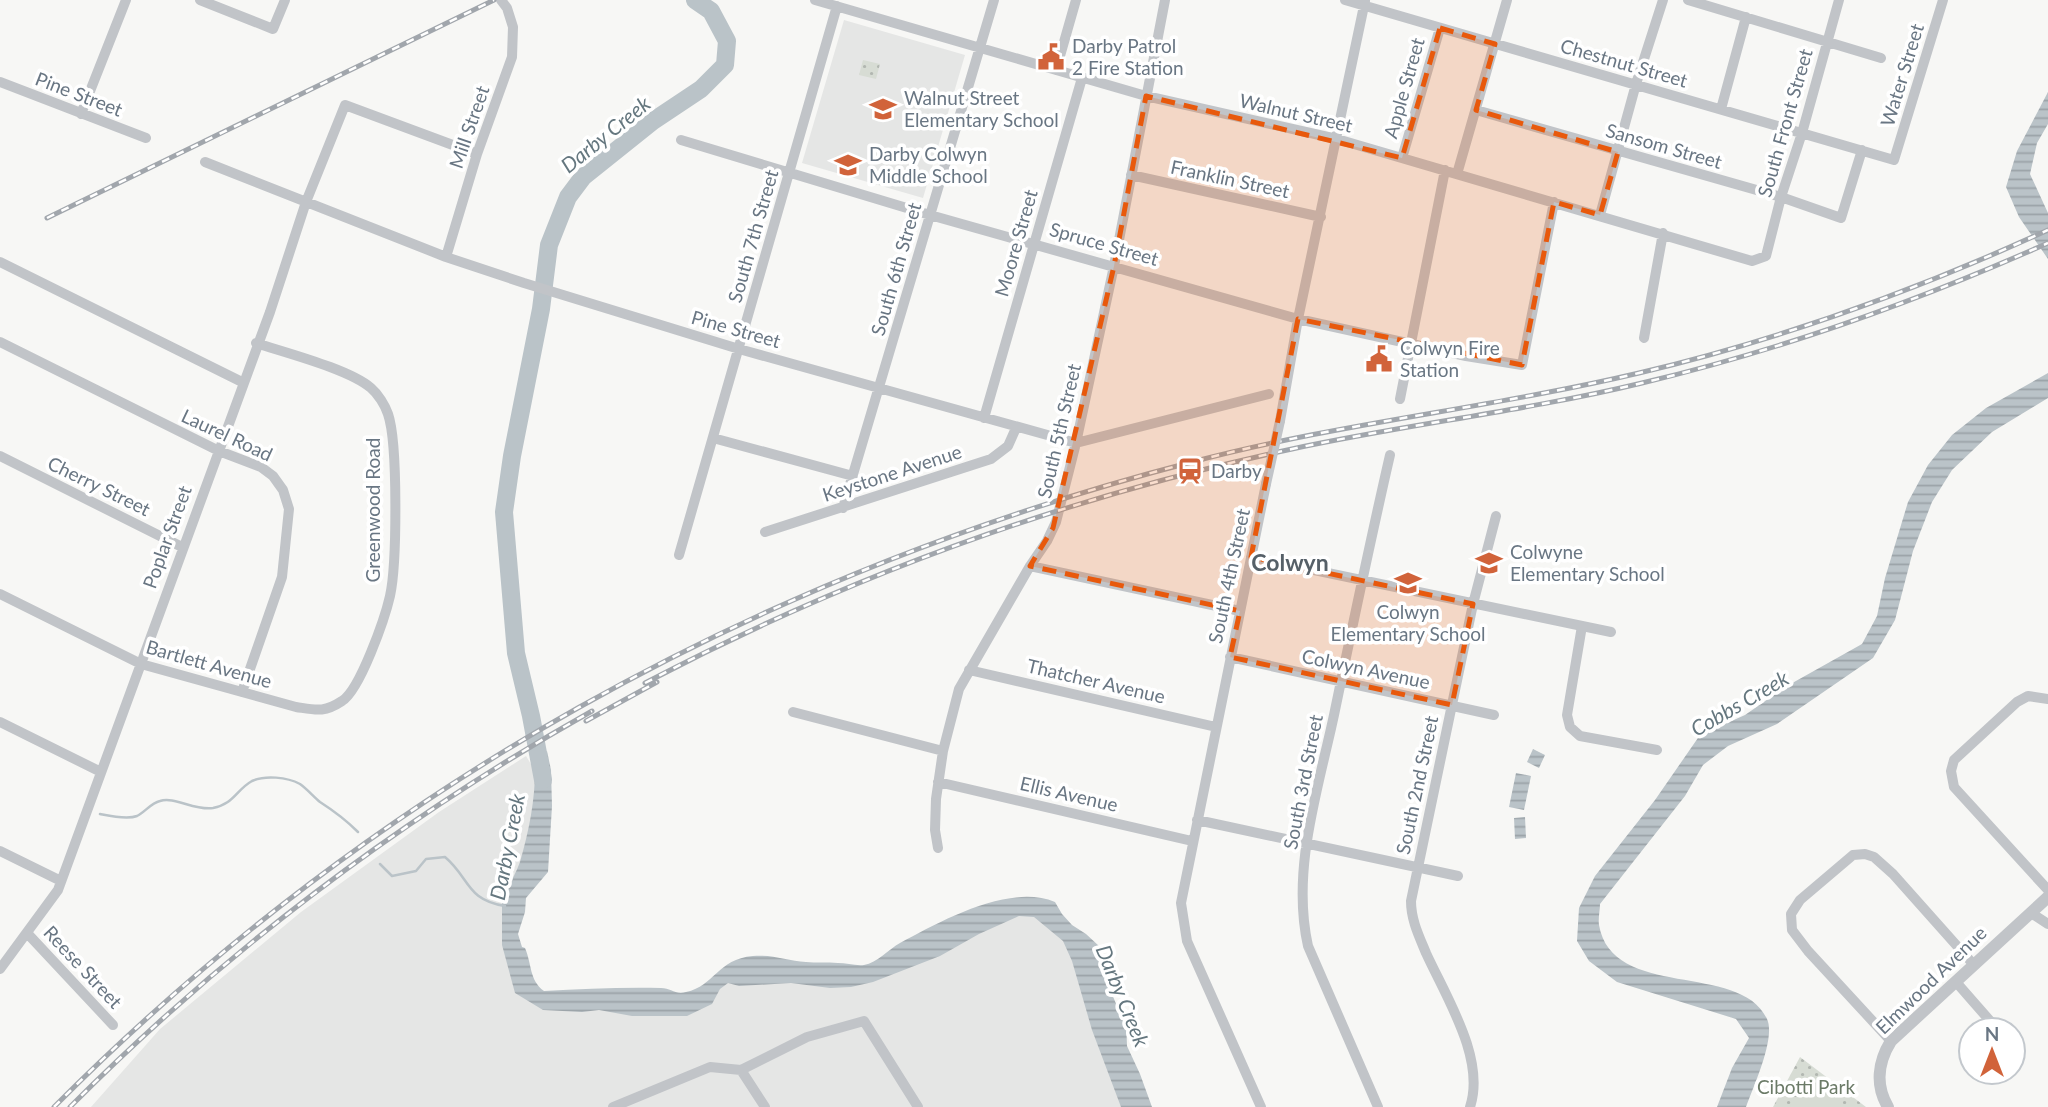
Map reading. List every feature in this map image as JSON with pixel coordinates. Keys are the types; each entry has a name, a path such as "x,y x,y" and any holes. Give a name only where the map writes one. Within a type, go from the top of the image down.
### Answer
{"street":[{"path":"81,114 126,0"},
{"path":"200,0 273,29 285,0"},
{"name":"Walnut Street","path":"815,0 1146,96 1336,139 1752,261 1766,256"},
{"name":"South 6th Street","path":"843,508 994,0"},
{"path":"1056,70 1076,0"},
{"name":"South 5th Street","path":"938,848 935,816 938,782 959,689 1056,522 1114,266 1165,0"},
{"name":"Chestnut Street","path":"1345,0 1364,3 1440,28 1894,160"},
{"path":"1457,174 1507,0"},
{"path":"1600,215 1636,84 1663,0"},
{"path":"1688,0 1881,58"},
{"name":"South Front Street","path":"1766,256 1839,0"},
{"name":"Water Street","path":"1894,160 1943,0"},
{"name":"South 4th Street","path":"1261,1107 1184,930 1182,893 1364,3"},
{"name":"Mill Street","path":"446,257 477,154 512,57 513,27 504,4"},
{"name":"South 7th Street","path":"679,555 837,6"},
{"path":"1721,109 1746,17"},
{"name":"Apple Street","path":"1402,158 1440,28"},
{"name":"Moore Street","path":"984,418 1082,78"},
{"name":"Pine Street","path":"0,82 146,138"},
{"name":"Poplar Street","path":"0,969 58,890 242,382 270,312 306,202 345,105 477,154"},
{"name":"Sansom Street","path":"1476,110 1781,197 1842,218 1862,150"},
{"name":"Spruce Street","path":"681,140 930,215 1298,319 1466,356 1522,365 1554,202"},
{"name":"Pine Street","path":"205,162 446,257 524,283 738,349 1076,443 1269,394"},
{"path":"1400,399 1445,170"},
{"name":"Franklin Street","path":"1131,175 1321,217"},
{"path":"1644,338 1663,233"},
{"path":"0,262 242,382"},
{"name":"Laurel Road","path":"0,342 219,451 261,467 273,476 283,490 289,509 282,577 242,692"},
{"name":"Greenwood Road","path":"257,343 353,376 372,388 389,416 393,447 395,511 391,595 371,651 362,675 345,700 322,711 296,707"},
{"name":"Keystone Avenue","path":"765,532 991,459 1008,446 1016,428"},
{"path":"713,438 853,476"},
{"name":"South 3rd Street","path":"1378,1107 1308,946 1301,918 1301,894 1307,844 1361,580 1390,455"},
{"name":"Cherry Street","path":"0,456 182,547"},
{"name":"South 2nd Street","path":"1470,1107 1475,1084 1471,1053 1415,926 1411,901 1473,604 1496,516"},
{"path":"1251,557 1611,632"},
{"path":"1030,566 1240,611"},
{"name":"Bartlett Avenue","path":"0,594 141,664 296,707"},
{"path":"1582,626 1567,715 1570,727 1580,736 1657,750"},
{"name":"Colwyn Avenue","path":"1230,657 1494,715"},
{"name":"Thatcher Avenue","path":"969,670 1216,727"},
{"path":"2048,699 2033,696 2017,702 1954,760 1951,778 1954,787 2048,890"},
{"path":"793,712 943,751"},
{"path":"0,722 101,772"},
{"name":"Ellis Avenue","path":"938,782 1192,841"},
{"path":"1197,820 1458,876"},
{"path":"0,851 61,881"},
{"path":"1891,1041 1808,951 1790,923 1791,914 1800,900 1846,860 1858,854 1874,857 1882,862 1974,965"},
{"name":"Elmwood Avenue","path":"1888,1107 1882,1094 1879,1068 1891,1041 2048,897"},
{"path":"2031,912 2048,924"},
{"name":"Reese Street","path":"27,933 113,1025"},
{"path":"1956,982 1986,1016"},
{"path":"613,1107 710,1067 741,1070 807,1037 864,1021 918,1107"},
{"path":"741,1070 765,1107"}],"highlighted area":[{"path":"1440,28 1495,44 1476,110 1618,152 1600,215 1554,202 1522,365 1298,319 1251,557 1473,604 1452,705 1230,657 1240,611 1030,566 1053,528 1114,266 1146,96 1402,158"}],"shaded area":[{"name":"Walnut Street Elementary School","path":"844,20 965,55 923,198 802,163"},
{"path":"2048,92 2048,124 2037,143 2030,174 2048,213 2048,259 2019,217 2006,187 2017,151"},
{"path":"2048,373 2048,398 1992,432 1952,470 1932,502 1913,551 1895,620 1873,658 1777,724 1728,746 1703,765 1685,796 1600,904 1599,925 1609,948 1627,964 1651,973 1732,991 1753,1001 1767,1019 1769,1027 1766,1050 1746,1107 1717,1107 1732,1068 1749,1038 1736,1019 1617,982 1589,961 1577,941 1579,908 1595,876 1655,800 1700,735 1745,715 1787,686 1862,644 1877,616 1885,578 1908,502 1928,465 1952,435 1986,408"},
{"path":"1533,749 1545,755 1539,768 1527,762"},
{"path":"547,751 551,770 552,806 548,872 526,898 518,934 533,977 544,991 664,988 682,993 704,984 731,962 753,956 864,965 874,962 896,946 955,915 997,901 1037,897 1055,902 1072,925 1099,946 1106,980 1126,1019 1127,1046 1152,1107 1121,1107 1063,941 1034,917 1019,916 940,956 873,982 851,987 830,988 791,983 739,986 728,983 720,989 712,1004 687,1016 632,1016 599,1010 543,1010 515,993 502,945 502,900 506,898 527,836 533,799 535,759"},
{"path":"526,756 543,784 514,933 539,1001 665,1005 745,968 868,970 1024,913 1054,913 1142,1107 91,1107 160,1029 301,912 439,812"},
{"path":"1516,773 1531,776 1524,810 1509,807"},
{"path":"1525,817 1526,838 1515,839 1514,818"}],"green space":[{"path":"863,60 880,64 876,79 859,75"},
{"name":"Cibotti Park","path":"1800,1057 1866,1107 1773,1107"},
{"path":"1811,1080 1846,1107 1788,1107"}],"waterway":[{"name":"Darby Creek","path":"543,780 516,653 504,512 512,456 541,309 549,245 568,197 583,177 653,121 701,89 725,65 727,41 711,11 695,0"},
{"path":"100,814 133,817 166,800 213,808 226,803 252,781 276,778 300,784 358,832"},
{"path":"380,864 392,876 416,871 426,859 445,857 475,893 492,903 505,906"}],"railway":[{"path":"47,218 494,0"},
{"path":"54,1107 176,993 304,888 439,793 579,707 725,631 876,565 1032,509 1247,448 1583,385 1691,360 1847,312 1949,273 2048,230"},
{"path":"645,683 800,608 960,544 1042,516 1208,468 1292,449 1555,402 1694,370 1899,304 2048,243"},
{"path":"586,721 657,682"},
{"path":"70,1107 190,995 318,891 452,796 592,711"}],"place":[{"name":"Darby Patrol 2 Fire Station","path":"1051,57"},
{"name":"Walnut Street Elementary School","path":"883,109"},
{"name":"Darby Colwyn Middle School","path":"848,165"},
{"name":"Colwyn Fire Station","path":"1379,359"},
{"name":"Darby","path":"1190,471"},
{"name":"Colwyne Elementary School","path":"1489,563"},
{"name":"Colwyn Elementary School","path":"1408,583"}],"district":[{"name":"Colwyn","path":"1290,563"}],"water label":[{"name":"Cobbs Creek","path":"1740,704"}]}
